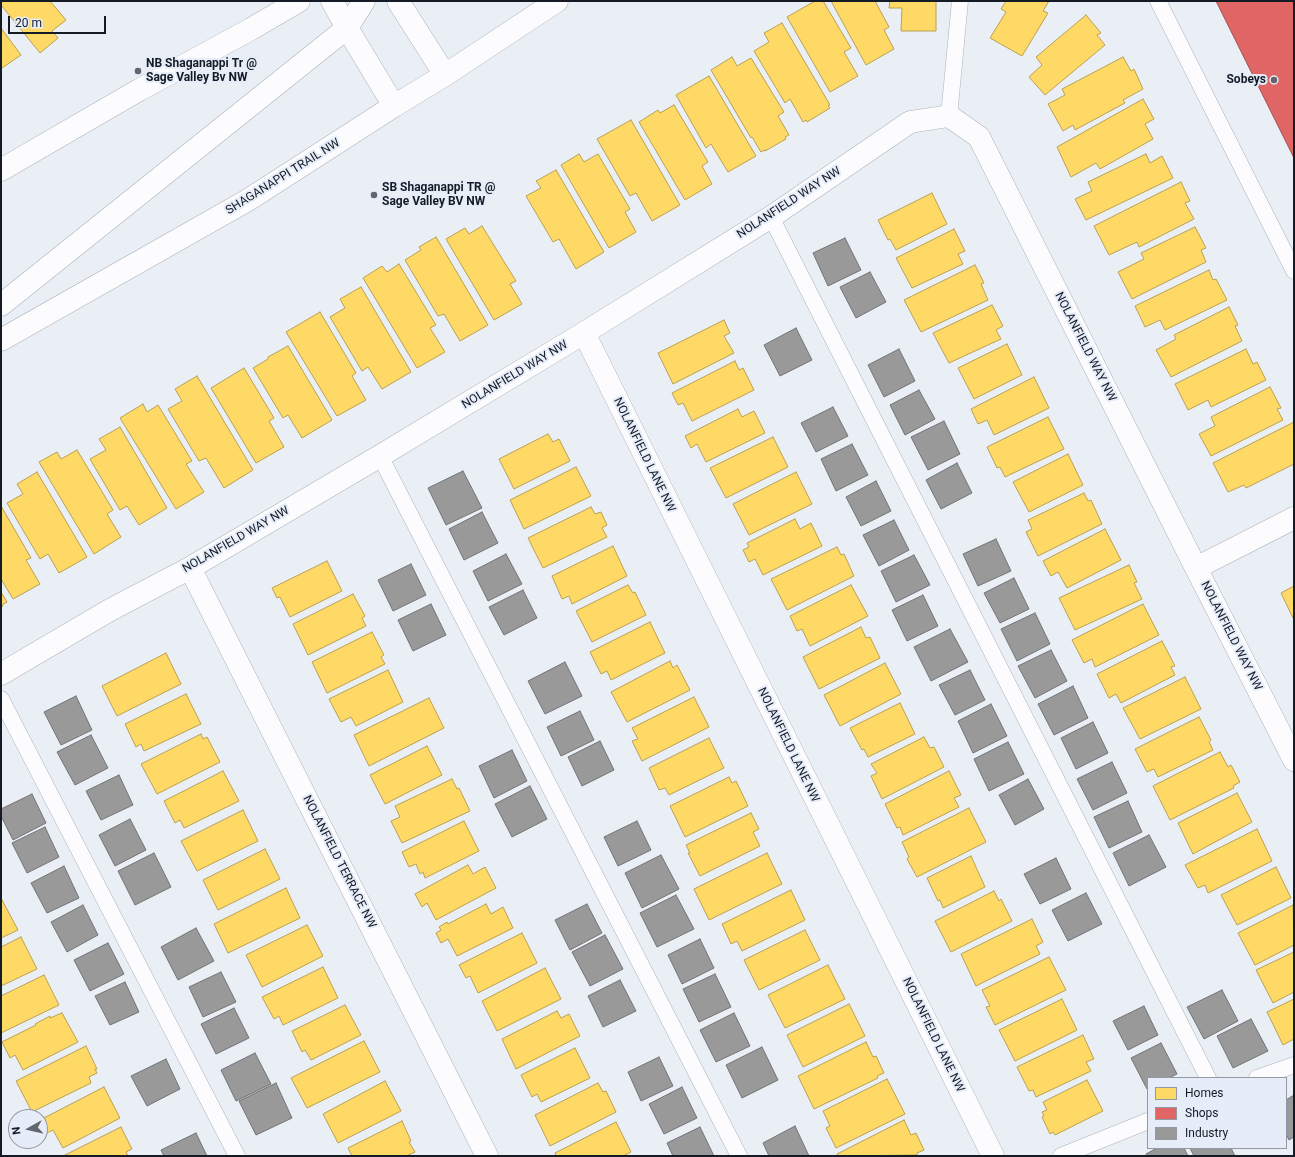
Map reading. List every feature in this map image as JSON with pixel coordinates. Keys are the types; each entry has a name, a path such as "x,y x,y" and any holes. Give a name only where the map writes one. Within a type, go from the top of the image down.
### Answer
{"street":[{"path":"1,170 139,90 299,1"},
{"path":"332,1 394,106"},
{"path":"1,305 347,28 364,1"},
{"path":"398,1 445,75"},
{"name":"SHAGANAPPI TRAIL NW","path":"1,340 248,200 445,75 557,1"},
{"name":"NOLANFIELD WAY NW","path":"1,674 110,610 190,568 584,334 771,216 910,122 949,116 979,137 1294,760"},
{"name":"NOLANFIELD LANE NW","path":"584,334 993,1156"},
{"path":"1196,568 1294,518"},
{"name":"NOLANFIELD TERRACE NW","path":"190,568 487,1156"}],"lane":[{"path":"949,116 960,1"},
{"path":"1158,1 1294,271"},
{"path":"771,216 1207,1077"},
{"path":"380,456 739,1156"},
{"path":"1,699 237,1156"},
{"path":"1260,1077 1294,1065"},
{"path":"1061,1156 1147,1121"}],"building: Homes":[{"path":"1,1 50,1 66,20 52,31 58,38 40,53 1,5"},
{"path":"815,1 823,1 851,48 844,52 858,76 830,92 787,17"},
{"path":"831,1 875,1 889,27 884,30 894,49 866,65"},
{"path":"890,1 936,1 936,31 901,31 902,8 889,8"},
{"path":"1006,1 1049,1 1043,11 1048,13 1022,56 990,38 1006,12 1001,9"},
{"path":"1086,15 1101,33 1097,35 1105,45 1045,95 1029,77 1042,65 1036,57"},
{"path":"782,23 830,105 828,106 830,108 807,122 806,120 803,122 790,99 785,103 754,51 769,42 764,33"},
{"path":"1,28 21,55 2,68 1,67"},
{"path":"732,57 737,66 751,58 784,112 778,116 789,135 785,137 786,139 765,151 761,152 752,137 751,138 711,70"},
{"path":"1123,57 1131,71 1134,69 1143,89 1123,100 1125,103 1075,130 1073,125 1063,131 1048,104 1065,95 1062,89"},
{"path":"709,76 756,156 728,172 711,144 706,148 676,95"},
{"path":"1143,99 1154,119 1145,124 1153,139 1100,169 1096,163 1071,177 1057,147"},
{"path":"674,105 708,162 702,166 712,184 685,200 639,122 658,110 660,113"},
{"path":"631,120 680,205 652,221 636,193 630,196 597,139"},
{"path":"579,154 584,162 598,154 630,209 625,212 636,232 609,248 561,165"},
{"path":"1146,154 1150,163 1162,156 1173,178 1086,220 1075,199 1092,191 1088,182"},
{"path":"556,170 604,252 576,269 559,239 553,242 526,196 541,188 536,181"},
{"path":"1181,182 1190,201 1185,203 1194,219 1139,247 1137,242 1109,255 1094,226"},
{"path":"932,193 947,224 896,250 890,239 888,240 878,220"},
{"path":"482,226 516,281 510,284 522,304 494,320 446,239 465,228 469,234"},
{"path":"1195,227 1206,248 1201,250 1206,262 1132,299 1118,272 1144,259 1141,253"},
{"path":"954,229 965,251 958,254 963,264 912,288 896,258"},
{"path":"436,237 488,325 460,341 444,314 438,316 405,260 421,250 419,247"},
{"path":"399,264 436,325 430,328 445,352 417,368 363,278 382,266 387,272"},
{"path":"975,265 984,283 981,284 988,300 921,332 904,300"},
{"path":"1209,270 1213,280 1216,279 1227,300 1165,330 1160,320 1145,327 1135,306"},
{"path":"361,287 411,372 382,389 368,367 362,371 330,317 345,308 340,299"},
{"path":"992,305 1003,326 996,330 1001,339 949,363 933,333"},
{"path":"1229,307 1238,325 1235,326 1242,341 1171,377 1156,350 1176,339 1174,335"},
{"path":"320,312 356,373 352,376 366,400 337,416 286,332"},
{"path":"724,320 730,333 724,336 734,353 673,384 658,353"},
{"path":"1007,344 1022,375 974,399 958,368"},
{"path":"288,346 332,420 302,438 288,415 283,418 253,368 268,359 268,357"},
{"path":"1246,349 1253,364 1257,362 1266,380 1211,407 1208,400 1188,410 1175,384"},
{"path":"735,361 739,370 743,368 754,390 692,421 683,403 678,405 672,393"},
{"path":"244,368 274,418 269,421 284,447 256,463 211,388"},
{"path":"197,376 253,470 224,488 206,458 199,461 168,409 182,401 175,389"},
{"path":"1034,377 1049,408 994,435 987,420 978,424 971,409"},
{"path":"1270,387 1281,408 1277,409 1283,420 1211,456 1199,434 1215,426 1211,417"},
{"path":"143,404 147,412 158,405 192,461 186,464 204,492 176,509 120,418"},
{"path":"738,409 742,417 754,411 765,433 706,462 697,444 691,448 685,436"},
{"path":"1048,417 1064,449 1005,477 1000,467 997,468 987,447"},
{"path":"1294,422 1294,464 1246,488 1244,485 1228,492 1213,463"},
{"path":"120,427 167,508 139,525 127,506 120,510 90,459 106,450 99,439"},
{"path":"548,434 553,442 559,439 570,461 514,489 499,459"},
{"path":"773,437 788,467 726,498 710,468"},
{"path":"77,450 113,510 107,514 121,537 94,554 39,462 57,452 61,459"},
{"path":"1068,454 1083,485 1029,512 1013,482"},
{"path":"576,467 591,496 524,529 510,500"},
{"path":"37,472 87,557 59,573 48,554 40,559 7,503 23,494 17,484"},
{"path":"796,472 812,504 749,535 733,504"},
{"path":"1084,493 1088,501 1091,500 1102,524 1038,556 1026,532 1032,529 1028,520"},
{"path":"1,506 31,558 26,560 40,584 13,599 1,579"},
{"path":"591,507 595,514 601,512 607,525 602,528 607,537 543,568 528,538"},
{"path":"795,519 800,529 811,523 822,546 763,575 755,559 749,562 743,550 749,547 747,543"},
{"path":"1105,529 1121,560 1067,588 1058,572 1051,576 1043,561"},
{"path":"613,546 627,576 572,604 569,596 562,599 552,576"},
{"path":"837,547 841,555 844,554 854,576 787,610 771,579"},
{"path":"327,561 342,591 290,617 280,597 277,598 272,588"},
{"path":"1129,565 1137,582 1134,583 1142,599 1075,630 1059,598"},
{"path":"628,585 633,593 635,592 646,615 592,642 576,611"},
{"path":"851,585 868,616 810,646 802,629 797,631 790,616"},
{"path":"1294,586 1294,620 1281,593"},
{"path":"1,592 7,602 1,607"},
{"path":"353,594 365,616 362,618 366,626 308,655 293,624"},
{"path":"1143,604 1159,635 1095,667 1092,659 1084,663 1072,640"},
{"path":"650,622 665,653 611,680 607,671 601,674 590,652"},
{"path":"861,627 866,638 870,637 880,658 819,689 803,657"},
{"path":"372,632 384,655 381,657 385,664 327,693 312,662"},
{"path":"1162,641 1175,666 1171,667 1175,675 1121,703 1116,694 1109,698 1097,674"},
{"path":"166,653 181,684 117,716 102,686"},
{"path":"670,661 673,668 677,665 690,690 627,722 611,692"},
{"path":"885,663 901,694 840,726 824,695"},
{"path":"388,670 403,702 356,726 351,717 341,722 329,699"},
{"path":"1185,677 1201,709 1140,739 1123,708"},
{"path":"186,694 201,724 144,751 141,744 136,747 125,724"},
{"path":"694,697 709,727 642,761 632,741 638,739 632,728"},
{"path":"429,698 444,728 369,766 354,735"},
{"path":"900,703 915,734 868,757 864,749 862,750 850,728"},
{"path":"1199,717 1211,740 1209,742 1213,750 1158,777 1154,769 1147,772 1135,749"},
{"path":"201,734 203,739 207,737 220,762 157,794 141,764"},
{"path":"924,737 930,748 934,747 944,767 882,799 871,776 877,773 871,764"},
{"path":"709,738 724,768 669,795 665,788 659,790 649,768"},
{"path":"427,746 442,775 385,804 370,775"},
{"path":"1220,752 1228,767 1231,765 1240,782 1233,786 1234,788 1170,820 1153,786"},
{"path":"223,771 239,801 184,828 180,820 175,823 164,801"},
{"path":"949,771 961,795 954,798 959,807 903,835 900,827 897,828 885,804"},
{"path":"729,777 732,783 736,781 748,806 685,837 670,806"},
{"path":"452,779 457,789 459,788 470,811 402,843 391,821 400,817 395,806"},
{"path":"1237,793 1252,822 1193,854 1178,823"},
{"path":"969,808 986,842 917,877 907,859 909,857 902,842"},
{"path":"243,810 258,841 197,871 181,841"},
{"path":"751,813 759,829 753,832 760,846 700,876 688,853 690,853 686,845"},
{"path":"464,821 479,851 425,878 423,872 420,874 416,864 409,867 402,852"},
{"path":"1257,829 1272,861 1208,893 1205,885 1198,888 1185,865"},
{"path":"265,849 280,879 218,910 203,880"},
{"path":"767,853 782,884 709,920 694,889"},
{"path":"971,856 985,887 943,908 927,878"},
{"path":"468,865 473,874 485,867 496,888 436,920 427,903 422,907 415,894"},
{"path":"1276,867 1291,898 1237,925 1221,895"},
{"path":"286,888 300,918 228,953 214,924"},
{"path":"791,890 805,920 742,951 737,941 731,944 722,924"},
{"path":"994,891 999,901 1001,899 1012,921 951,952 935,921"},
{"path":"1,898 18,930 1,938"},
{"path":"486,904 491,914 503,907 513,928 457,956 448,939 441,943 436,933 441,930 439,927 447,922 448,924"},
{"path":"1293,905 1294,945 1255,965 1238,933"},
{"path":"1032,919 1043,942 1036,946 1040,954 976,986 961,954"},
{"path":"307,925 323,956 262,987 246,955"},
{"path":"805,930 820,960 759,990 744,960"},
{"path":"522,933 537,963 478,993 470,976 466,978 459,965"},
{"path":"21,937 37,969 1,986 1,947"},
{"path":"1294,952 1294,992 1273,1003 1256,970"},
{"path":"1049,957 1066,990 995,1025 986,1007 990,1006 982,990"},
{"path":"828,965 845,999 785,1028 768,995"},
{"path":"323,967 338,998 283,1025 279,1016 274,1019 262,997"},
{"path":"545,968 561,999 497,1031 482,1001"},
{"path":"44,975 59,1005 1,1033 1,996"},
{"path":"1062,999 1077,1030 1015,1061 999,1030"},
{"path":"1294,999 1294,1039 1283,1045 1267,1012"},
{"path":"849,1004 865,1036 803,1067 787,1035"},
{"path":"345,1005 361,1035 311,1060 305,1050 302,1052 292,1031"},
{"path":"557,1011 561,1018 569,1014 580,1036 516,1069 502,1039"},
{"path":"62,1013 78,1042 23,1070 15,1055 10,1058 2,1042 36,1025 35,1024 50,1016 50,1018"},
{"path":"1083,1035 1094,1059 1086,1062 1091,1071 1036,1097 1033,1090 1029,1091 1017,1067"},
{"path":"364,1041 380,1072 307,1108 291,1078"},
{"path":"866,1042 873,1057 876,1056 884,1073 877,1076 878,1078 814,1109 798,1076"},
{"path":"86,1046 97,1069 95,1069 97,1073 89,1077 91,1083 38,1109 30,1109 16,1081"},
{"path":"575,1048 590,1078 541,1102 537,1094 532,1097 521,1075"},
{"path":"887,1079 905,1114 836,1148 826,1128 830,1126 823,1111"},
{"path":"1087,1080 1103,1111 1055,1135 1053,1132 1050,1134 1042,1117 1044,1116 1042,1112 1047,1110 1043,1102"},
{"path":"385,1081 401,1111 338,1143 323,1114"},
{"path":"598,1083 603,1092 606,1091 616,1112 550,1146 535,1115"},
{"path":"104,1087 120,1118 63,1148 53,1130 48,1132 48,1116"},
{"path":"904,1120 911,1135 916,1133 924,1150 917,1153 917,1155 838,1156 837,1154"},
{"path":"402,1121 411,1141 409,1142 415,1152 406,1156 352,1156 348,1148"},
{"path":"616,1122 631,1152 623,1156 556,1156 555,1153"},
{"path":"121,1127 132,1149 126,1152 128,1156 63,1156"}],"building: Shops":[{"name":"Sobeys","path":"1216,1 1294,1 1294,158"}],"building: Industry":[{"path":"845,238 861,270 828,286 813,253"},
{"path":"870,272 886,302 856,318 840,287"},
{"path":"796,328 812,360 780,376 764,345"},
{"path":"899,349 915,381 884,397 868,365"},
{"path":"919,390 935,419 905,435 890,405"},
{"path":"833,407 848,436 816,452 801,423"},
{"path":"944,421 960,454 928,470 911,437"},
{"path":"852,444 868,475 836,491 821,459"},
{"path":"957,463 972,493 941,509 926,480"},
{"path":"463,471 482,508 446,525 428,488"},
{"path":"876,481 891,511 861,526 846,497"},
{"path":"482,512 498,543 464,560 449,529"},
{"path":"894,520 909,550 879,566 863,535"},
{"path":"996,539 1011,571 978,586 963,554"},
{"path":"506,554 522,584 488,601 473,571"},
{"path":"914,555 930,585 896,602 881,571"},
{"path":"411,564 426,595 393,611 378,580"},
{"path":"1014,578 1029,609 1000,623 984,593"},
{"path":"523,590 537,618 504,635 489,607"},
{"path":"923,595 938,626 907,641 892,610"},
{"path":"431,604 446,635 413,651 398,620"},
{"path":"1035,613 1050,644 1017,661 1001,629"},
{"path":"950,629 968,662 931,681 914,647"},
{"path":"1051,650 1067,681 1035,698 1018,666"},
{"path":"565,662 582,696 545,714 528,681"},
{"path":"970,670 985,700 955,715 939,685"},
{"path":"1073,686 1088,718 1054,735 1038,704"},
{"path":"76,696 92,730 61,745 44,712"},
{"path":"991,704 1007,736 973,753 958,721"},
{"path":"580,711 594,740 561,756 547,727"},
{"path":"1093,722 1108,753 1076,769 1061,738"},
{"path":"91,735 108,768 75,785 57,752"},
{"path":"600,741 614,770 582,786 568,757"},
{"path":"1008,742 1024,774 989,791 974,759"},
{"path":"512,750 527,781 494,798 479,766"},
{"path":"1112,762 1127,793 1093,810 1077,779"},
{"path":"119,775 133,805 101,820 86,791"},
{"path":"1028,779 1044,809 1015,825 999,795"},
{"path":"530,786 547,819 512,837 495,804"},
{"path":"32,794 46,823 13,840 1,816 1,809"},
{"path":"1128,801 1142,832 1109,848 1094,817"},
{"path":"130,819 146,850 115,866 99,835"},
{"path":"637,821 651,850 618,866 604,837"},
{"path":"45,827 59,857 27,873 12,843"},
{"path":"1149,835 1166,867 1129,886 1113,853"},
{"path":"154,853 171,887 135,905 118,871"},
{"path":"661,855 679,889 642,908 625,873"},
{"path":"1056,858 1071,889 1040,904 1024,874"},
{"path":"64,866 79,898 47,913 31,883"},
{"path":"1086,893 1102,924 1068,941 1052,910"},
{"path":"676,895 694,929 657,947 640,913"},
{"path":"587,904 602,933 570,950 555,920"},
{"path":"83,905 98,935 67,952 51,922"},
{"path":"196,928 214,961 178,980 161,947"},
{"path":"605,935 623,969 590,986 572,952"},
{"path":"700,939 714,968 682,984 668,955"},
{"path":"108,943 124,974 90,991 74,960"},
{"path":"221,972 236,1002 203,1017 189,987"},
{"path":"715,974 731,1007 699,1022 683,989"},
{"path":"620,980 636,1011 603,1027 588,996"},
{"path":"125,982 139,1012 110,1025 95,996"},
{"path":"1222,990 1238,1021 1204,1039 1187,1007"},
{"path":"1144,1006 1158,1035 1128,1050 1113,1021"},
{"path":"234,1008 249,1038 216,1054 201,1024"},
{"path":"734,1013 750,1046 716,1062 700,1030"},
{"path":"1251,1019 1268,1051 1233,1068 1217,1036"},
{"path":"1161,1043 1177,1074 1171,1077 1147,1077 1147,1089 1131,1058"},
{"path":"762,1047 778,1080 742,1098 726,1065"},
{"path":"255,1053 271,1084 236,1101 221,1070"},
{"path":"659,1057 673,1086 641,1101 628,1072"},
{"path":"166,1059 180,1089 147,1106 131,1076"},
{"path":"276,1083 292,1118 256,1135 239,1101"},
{"path":"682,1087 697,1118 664,1134 649,1104"},
{"path":"1294,1095 1294,1137 1289,1140 1287,1136 1287,1099"},
{"path":"795,1126 809,1156 769,1156 763,1143"},
{"path":"700,1127 714,1156 673,1156 667,1143"},
{"path":"196,1133 207,1156 164,1156 161,1150"},
{"path":"1155,1149 1184,1149 1188,1156 1147,1156 1146,1154"},
{"path":"1190,1149 1232,1149 1235,1156 1194,1156"}],"place":[{"name":"NB Shaganappi Tr @ Sage Valley Bv NW","path":"138,71"},
{"name":"Sobeys","path":"1274,80"},
{"name":"SB Shaganappi TR @ Sage Valley BV NW","path":"374,195"}]}
